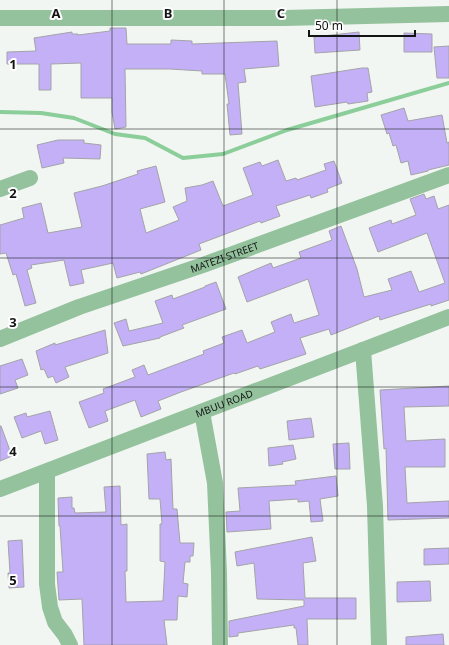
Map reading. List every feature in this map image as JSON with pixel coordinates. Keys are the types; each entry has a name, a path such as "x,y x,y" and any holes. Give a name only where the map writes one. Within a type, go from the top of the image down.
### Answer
{"street":[{"path":"0,18 284,18 449,14"},
{"name":"MATEZI STREET","path":"0,339 79,307 203,265 449,175"},
{"path":"0,188 30,178"},
{"name":"MBUU ROAD","path":"0,489 449,317"},
{"path":"362,350 376,506 379,645"},
{"path":"202,412 215,483 219,573 220,645"},
{"path":"47,472 47,584 50,607 55,622 65,635 70,645"}],"building":[{"path":"110,28 126,28 127,44 171,44 171,40 192,41 192,44 277,41 279,66 244,69 246,82 238,83 242,134 230,135 227,104 229,104 225,74 202,74 202,71 170,69 125,69 126,127 115,129 112,112 112,98 81,98 81,63 51,64 51,90 39,90 39,64 7,64 7,52 36,51 34,38 72,32 72,34 78,35 110,31"},
{"path":"359,32 360,50 315,53 314,37"},
{"path":"404,33 432,34 432,52 404,52"},
{"path":"449,46 449,78 437,78 434,47"},
{"path":"368,68 372,92 367,93 368,101 348,104 347,102 315,107 311,76"},
{"path":"404,108 408,121 442,115 447,143 449,142 449,165 411,175 408,161 401,163 396,145 393,146 389,133 387,134 381,115"},
{"path":"58,140 84,140 84,143 101,145 100,159 63,158 64,163 42,168 37,145"},
{"path":"278,160 286,181 296,178 297,180 326,170 324,164 334,161 342,183 327,189 328,192 311,198 310,195 276,206 280,216 261,223 260,221 199,244 201,250 141,274 140,272 117,278 113,263 81,270 84,283 70,286 64,260 31,265 32,268 27,270 36,303 25,306 16,274 13,275 6,253 0,254 0,225 24,218 22,208 41,203 48,233 82,227 74,193 102,186 138,174 137,171 156,166 165,202 140,209 146,233 179,220 173,207 187,201 185,188 202,185 213,181 223,206 253,195 243,168 260,162 262,166"},
{"path":"424,194 426,199 434,196 438,209 449,205 449,300 380,320 379,316 331,335 329,329 300,338 306,354 260,369 258,366 235,374 234,373 181,392 158,401 161,409 141,417 135,400 105,411 108,421 89,428 79,402 104,393 103,389 135,377 132,370 144,365 148,375 204,354 203,351 224,343 222,337 242,330 247,343 275,332 271,322 291,314 294,323 319,315 308,279 247,302 238,277 271,263 273,268 301,258 299,252 332,240 329,231 341,226 357,269 364,297 392,290 388,279 411,271 419,292 445,283 427,233 378,252 369,228 391,220 392,224 416,215 410,199"},
{"path":"216,282 226,309 182,325 184,328 160,338 123,346 114,323 126,319 129,331 163,323 155,301 172,295 173,299"},
{"path":"105,330 108,353 65,367 69,377 56,383 53,376 48,378 44,369 41,370 36,351 55,343 55,345"},
{"path":"22,359 28,375 15,380 18,388 0,394 0,366"},
{"path":"449,386 449,406 404,407 406,441 445,439 445,467 405,467 407,503 449,501 449,518 388,520 386,448 384,449 380,390"},
{"path":"50,411 58,440 45,444 41,431 22,438 14,417 26,413 27,417"},
{"path":"311,418 314,437 289,440 287,421"},
{"path":"0,426 12,456 0,461"},
{"path":"349,443 350,469 335,469 333,444"},
{"path":"293,445 296,459 282,462 283,464 269,466 268,448"},
{"path":"165,452 166,460 171,459 173,509 177,509 180,543 194,543 193,556 190,556 190,562 185,562 183,583 188,584 187,597 178,596 177,620 164,620 167,645 84,645 82,599 59,600 57,572 63,572 58,498 72,497 72,508 74,508 75,513 106,512 104,487 120,486 121,525 127,524 127,571 125,571 126,602 163,601 165,562 160,561 160,524 162,524 160,499 149,499 147,454"},
{"path":"336,476 338,496 320,499 323,521 311,522 309,501 298,502 298,499 269,501 271,529 227,532 226,512 240,511 238,488 296,485 295,481"},
{"path":"312,537 316,561 303,563 305,598 356,598 356,619 307,619 308,645 298,645 296,628 294,628 294,625 238,633 238,636 229,637 229,621 304,606 304,600 257,599 254,563 237,566 235,552"},
{"path":"22,540 24,587 9,588 8,573 10,573 8,541"},
{"path":"449,548 449,564 424,565 424,549"},
{"path":"430,581 431,601 397,602 397,582"},
{"path":"443,634 444,645 406,645 406,637"}],"waterway":[{"path":"0,112 41,113 74,118 115,134 145,138 183,158 223,154 287,130 449,83"}]}
